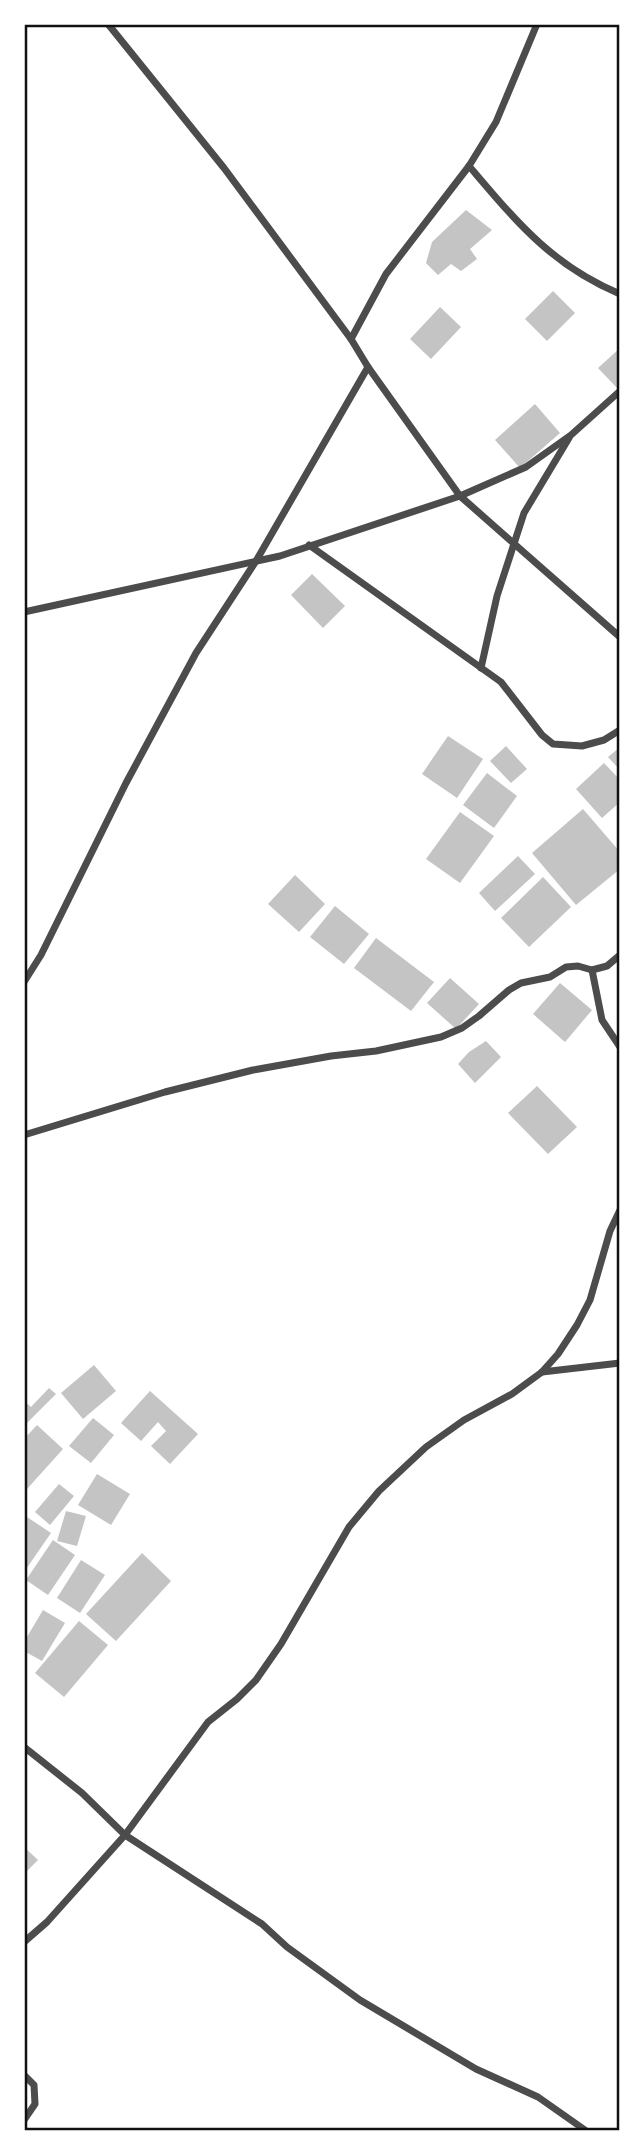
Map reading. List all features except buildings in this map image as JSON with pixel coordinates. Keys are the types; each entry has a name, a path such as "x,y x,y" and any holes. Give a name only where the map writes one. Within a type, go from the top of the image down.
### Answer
{"street":[{"path":"108,24 224,168 351,339 460,496 620,637"},
{"path":"351,339 386,274 469,166 496,122 537,24"},
{"path":"469,166 513,217 550,254 581,275 620,294"},
{"path":"24,982 196,653 256,561 368,367"},
{"path":"24,612 280,556 460,496 526,467 571,435 620,391"},
{"path":"481,668 497,596 524,513 571,435"},
{"path":"309,545 501,682 542,735 553,744 582,746 604,740 620,730"},
{"path":"24,1135 165,1092 253,1070 376,1051 441,1037 471,1022 521,983 551,977 566,967 578,966 592,970 607,966 620,956"},
{"path":"592,970 602,1020 620,1047"},
{"path":"24,1942 47,1922 125,1835 208,1723 256,1681 349,1527 379,1491 426,1447 464,1420 512,1394 542,1372 558,1354 590,1300 610,1231 620,1210"},
{"path":"542,1372 620,1363"},
{"path":"24,1747 82,1793 125,1835 262,1924 287,1947 359,2000 477,2069 538,2097 585,2130"},
{"path":"24,2075 34,2085 35,2104 24,2120"}]}
